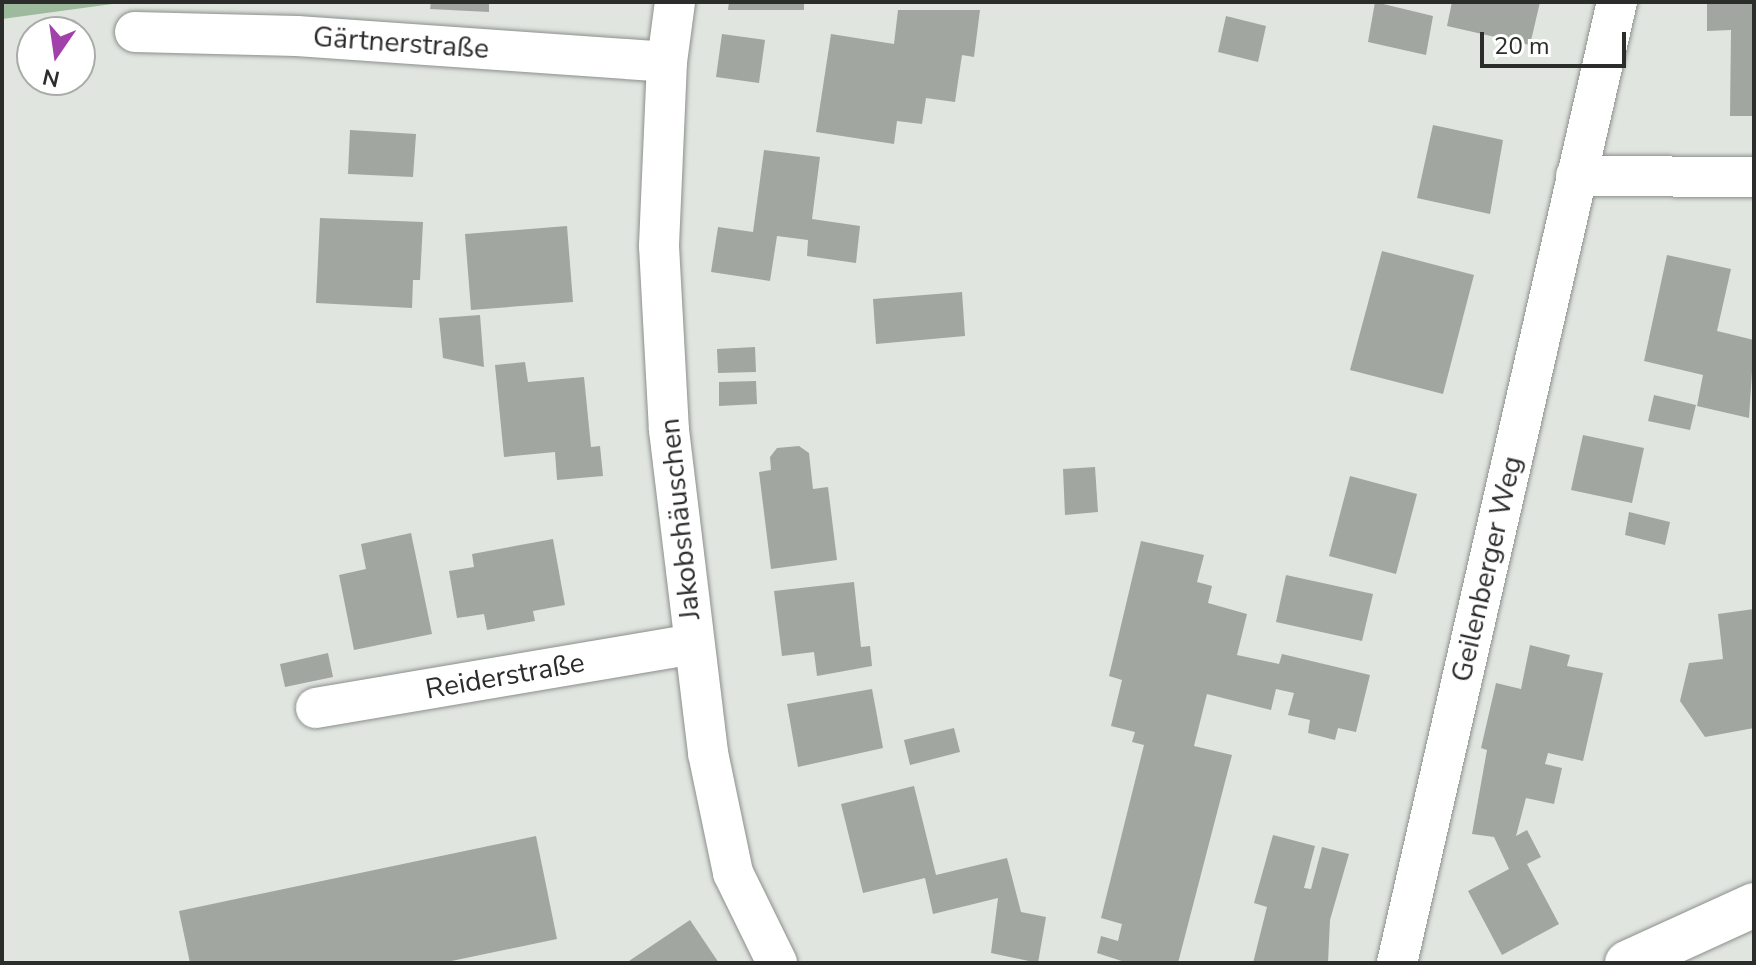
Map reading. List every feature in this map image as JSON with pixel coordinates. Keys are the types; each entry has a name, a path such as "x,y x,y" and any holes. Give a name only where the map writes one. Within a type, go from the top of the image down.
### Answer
{"main road":[{"path":"1627,963 1754,905"}],"street":[{"name":"Jakobshäuschen","path":"675,2 667,62 659,246 661,342 708,753 733,873 777,963"},
{"name":"Geilenberger Weg","path":"1397,963 1617,2"},
{"name":"Gärtnerstraße","path":"135,32 297,36 667,62"},
{"path":"1576,176 1754,177"},
{"name":"Reiderstraße","path":"316,708 694,644"}],"green space":[{"path":"2,2 127,2 16,16 2,19"}],"building":[{"path":"431,2 489,2 489,12 430,9"},
{"path":"729,2 804,2 804,10 728,10"},
{"path":"1375,2 1433,16 1426,55 1368,42"},
{"path":"1452,2 1540,2 1530,45 1447,26"},
{"path":"1707,2 1754,4 1754,116 1730,116 1731,30 1707,31"},
{"path":"898,10 980,10 974,57 962,55 955,102 926,98 922,124 897,121 894,144 816,132 831,34 894,44"},
{"path":"1226,16 1266,26 1258,62 1218,52"},
{"path":"722,34 765,40 759,83 716,77"},
{"path":"1433,125 1503,140 1490,214 1417,198"},
{"path":"350,130 416,134 413,177 348,174"},
{"path":"764,150 820,157 812,219 860,226 856,263 807,256 808,240 777,236 770,281 711,272 718,227 753,232"},
{"path":"320,218 423,222 420,280 413,280 412,308 316,303"},
{"path":"567,226 573,302 471,310 465,234"},
{"path":"1382,251 1474,275 1443,394 1350,370"},
{"path":"1667,255 1731,269 1717,331 1754,340 1749,418 1697,406 1703,375 1644,361"},
{"path":"962,292 965,336 876,344 873,299"},
{"path":"480,315 484,367 443,358 439,318"},
{"path":"755,347 756,372 718,373 717,349"},
{"path":"525,362 528,382 584,377 591,447 600,446 603,476 557,480 555,452 504,457 495,365"},
{"path":"756,381 757,404 719,406 719,382"},
{"path":"1654,395 1696,405 1690,430 1648,421"},
{"path":"1583,435 1644,448 1632,503 1571,490"},
{"path":"799,446 809,453 813,489 828,487 837,560 771,569 759,472 771,470 770,457 777,448"},
{"path":"1095,467 1098,512 1065,515 1063,469"},
{"path":"1350,476 1417,494 1396,574 1329,556"},
{"path":"1629,512 1670,522 1665,545 1625,535"},
{"path":"411,533 432,634 354,650 339,575 366,569 361,544"},
{"path":"553,539 565,605 533,611 535,621 487,630 484,614 457,618 449,571 474,567 472,554"},
{"path":"1141,541 1204,555 1197,582 1212,586 1208,603 1247,614 1237,655 1279,664 1282,654 1370,675 1356,732 1338,728 1335,740 1308,733 1310,720 1288,715 1294,693 1276,689 1271,710 1207,694 1194,746 1232,755 1178,963 1128,963 1097,953 1101,936 1118,941 1122,924 1101,918 1144,745 1132,742 1135,732 1111,726 1122,680 1109,676"},
{"path":"1286,575 1373,594 1362,641 1276,622"},
{"path":"854,582 861,647 870,646 872,666 817,676 814,652 782,656 774,591"},
{"path":"1754,609 1754,728 1705,737 1680,701 1689,663 1723,659 1718,614"},
{"path":"1530,645 1570,655 1567,666 1603,673 1583,761 1548,753 1545,764 1562,768 1554,804 1526,798 1516,836 1527,830 1541,857 1527,864 1559,924 1502,955 1468,891 1509,869 1494,837 1472,834 1487,750 1481,748 1496,683 1521,689"},
{"path":"328,653 333,677 285,687 280,664"},
{"path":"872,689 883,748 798,767 787,704"},
{"path":"954,728 960,752 910,765 904,740"},
{"path":"914,786 936,875 1007,858 1021,912 1046,917 1038,963 991,953 998,898 933,914 925,878 863,893 841,804"},
{"path":"1273,835 1315,846 1304,888 1311,889 1322,847 1349,854 1330,920 1328,963 1253,963 1267,907 1254,903"},
{"path":"536,836 557,939 442,963 190,963 179,911"},
{"path":"690,920 719,963 626,963"}]}
